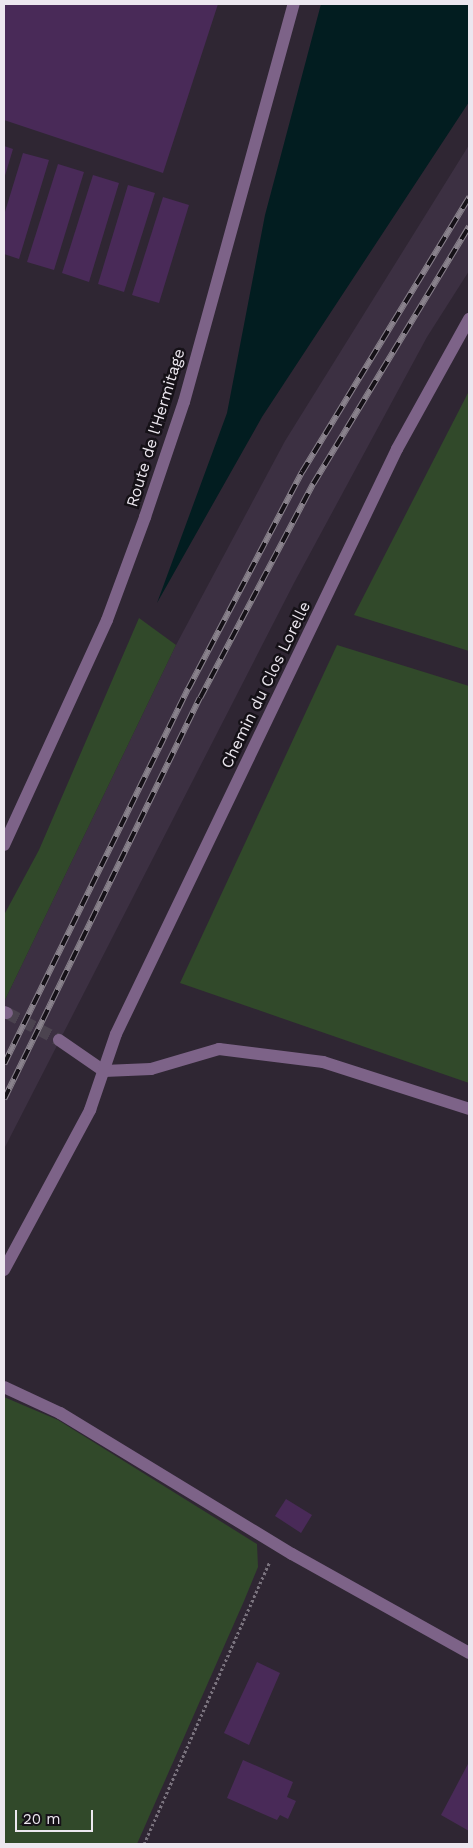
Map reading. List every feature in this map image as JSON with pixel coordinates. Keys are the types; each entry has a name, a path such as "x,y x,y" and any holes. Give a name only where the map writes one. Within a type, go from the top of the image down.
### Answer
{"street":[{"name":"Route de l'Hermitage","path":"4,845 108,620 145,517 184,402 294,4"},
{"name":"Chemin du Clos Lorelle","path":"4,1270 90,1110 121,1025 397,449 469,320"},
{"path":"59,1040 104,1070 151,1069 219,1049 323,1062 469,1109"},
{"path":"4,1386 60,1413 276,1544 469,1653"}],"path":[{"path":"144,1844 251,1610 276,1544"}],"shaded area":[{"path":"321,4 469,4 469,102 262,417 157,603 227,413 265,215"},
{"path":"469,145 469,271 427,337 294,583 4,1149 4,1002 176,645 285,441"}],"green space":[{"path":"469,391 469,651 354,615"},
{"path":"139,618 176,645 4,1002 4,915 39,850"},
{"path":"337,645 469,686 469,1083 180,983"},
{"path":"4,1397 58,1420 257,1544 258,1567 137,1844 4,1844"}],"building":[{"path":"4,4 218,4 163,173 4,120"},
{"path":"4,146 13,149 4,179"},
{"path":"23,153 49,160 19,259 4,254 4,215"},
{"path":"58,164 84,172 54,270 27,262"},
{"path":"93,175 119,183 89,282 62,273"},
{"path":"128,185 155,193 124,292 98,284"},
{"path":"163,197 189,205 159,303 132,295"},
{"path":"286,1499 312,1515 301,1533 275,1516"},
{"path":"257,1662 280,1673 249,1745 224,1733"},
{"path":"243,1760 293,1782 287,1797 296,1801 288,1819 280,1815 277,1820 227,1798"},
{"path":"469,1762 469,1831 441,1815"}],"tunnel":[{"path":"7,1013 59,1040"}],"railway":[{"path":"4,1064 188,689 302,472 469,197"},
{"path":"4,1099 200,698 313,484 469,226"}]}
